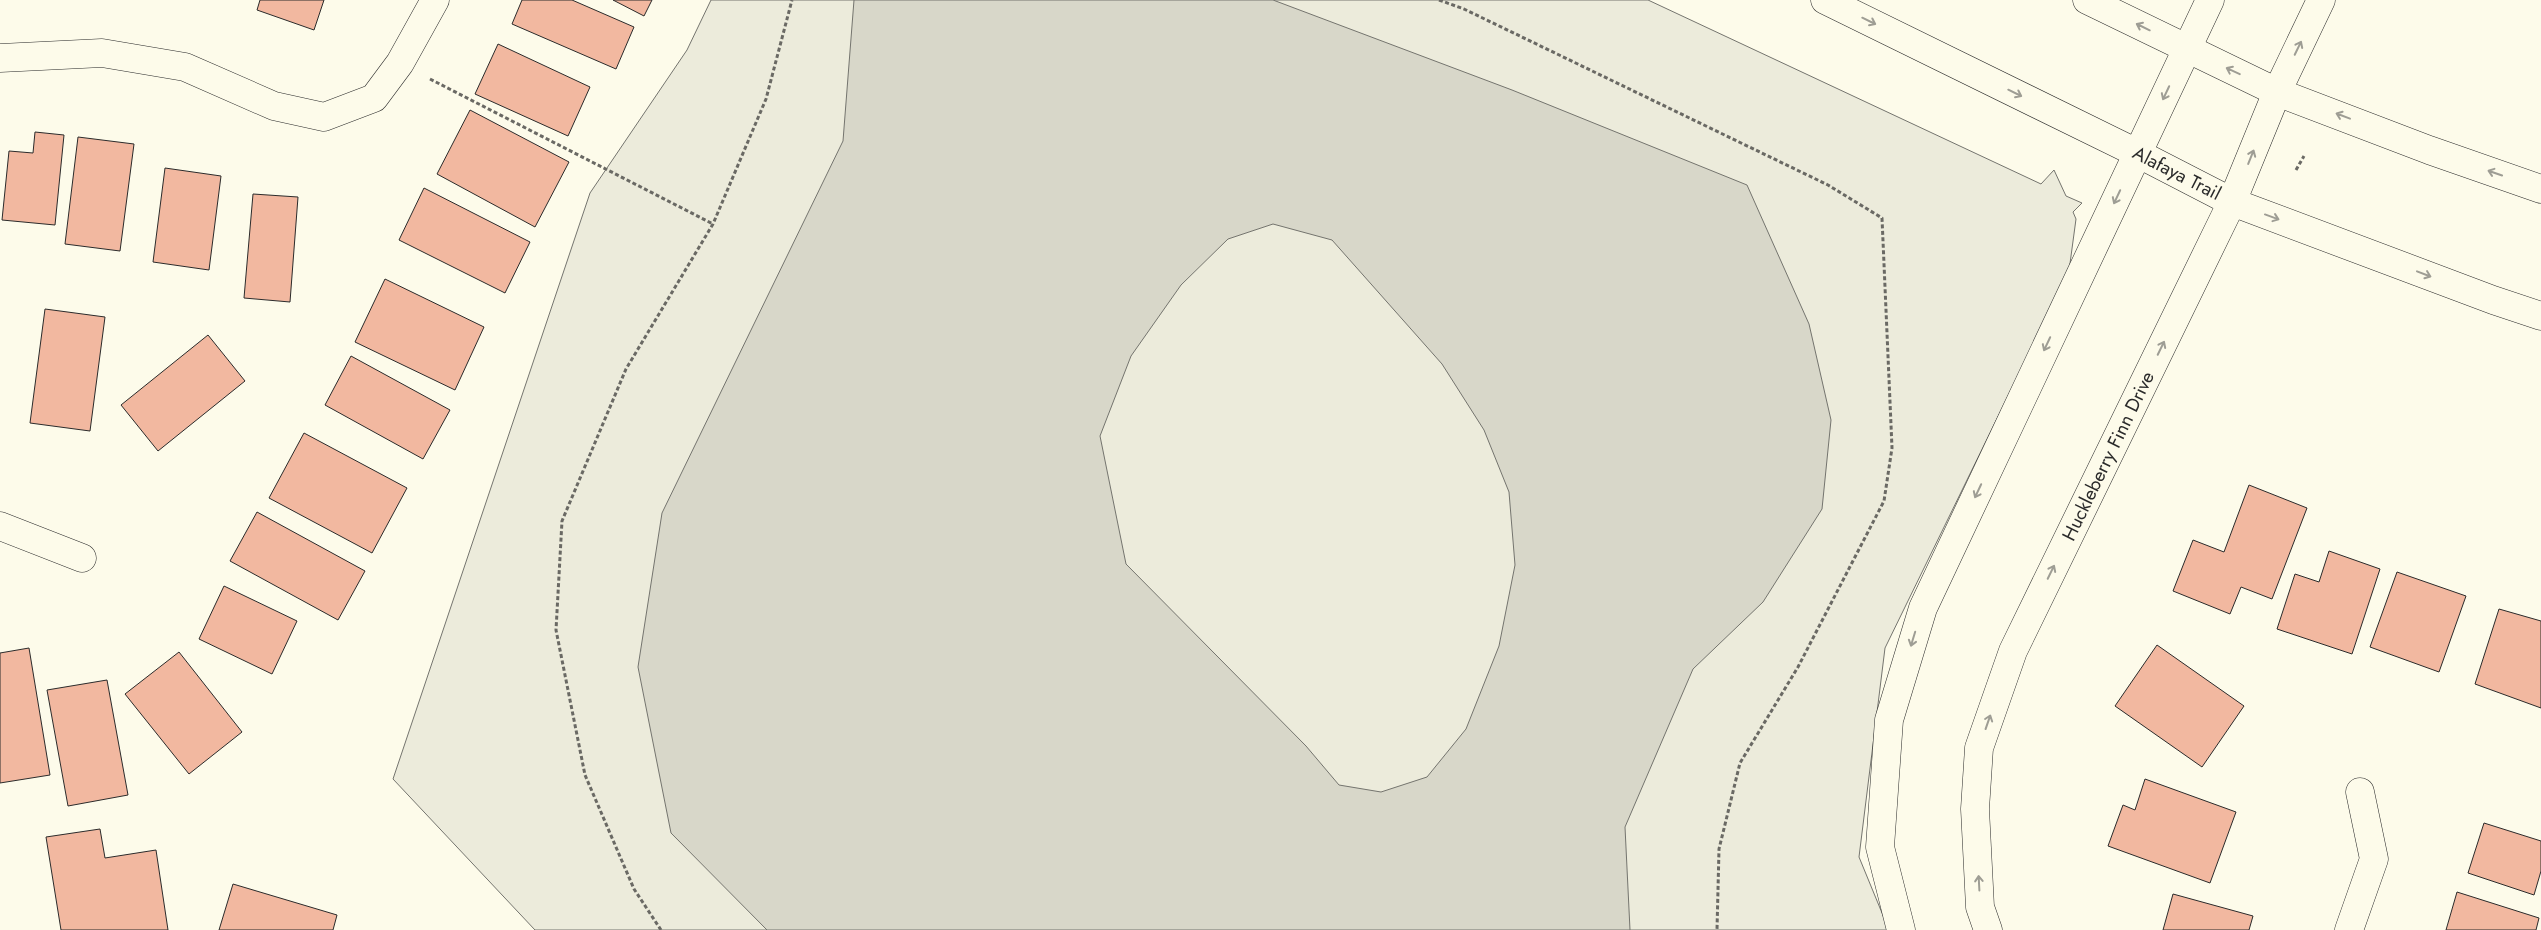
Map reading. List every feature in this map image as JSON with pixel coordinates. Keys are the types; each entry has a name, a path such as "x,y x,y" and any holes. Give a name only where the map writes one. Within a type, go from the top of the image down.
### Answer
{"street":[{"path":"0,58 102,53 185,67 274,106 324,117 374,98 400,63 435,0"},
{"name":"Alafaya Trail","path":"1825,0 2137,153 2232,202 2493,300 2541,316"},
{"path":"2087,0 2277,92 2429,150 2541,189"},
{"path":"1901,930 1880,847 1888,720 1922,608 2210,0"},
{"name":"Huckleberry Finn Drive","path":"1988,930 1980,907 1975,809 1980,748 2013,651 2232,202 2277,92 2321,0"},
{"path":"0,526 82,558"},
{"path":"2349,930 2374,859 2360,792"}],"path":[{"path":"662,930 634,889 586,775 556,630 562,520 626,369 712,224 766,99 792,0"},
{"path":"1439,0 1473,13 1828,185 1882,218 1892,448 1884,501 1798,667 1740,763 1718,848 1717,930"},
{"path":"400,63 712,224"},
{"path":"2296,170 2304,156"}],"shaded area":[{"path":"711,0 1648,0 2041,184 2054,170 2066,196 2082,203 2073,212 2076,219 2069,271 1885,648 1859,857 1889,930 535,930 393,779 590,193 687,50"},
{"path":"854,0 1273,0 1512,90 1747,185 1809,324 1831,420 1822,509 1763,602 1693,669 1625,827 1630,930 767,930 671,833 638,667 662,513 843,141","holes":["1273,224 1332,240 1442,364 1484,430 1509,492 1515,565 1499,646 1466,729 1427,777 1381,792 1339,785 1306,746 1126,564 1100,436 1131,356 1181,285 1228,239"]}],"building":[{"path":"260,0 324,0 314,30 257,10"},
{"path":"522,0 572,0 634,27 616,69 512,24"},
{"path":"613,0 652,0 644,16"},
{"path":"498,44 590,87 568,136 475,94"},
{"path":"470,110 569,162 535,227 437,174"},
{"path":"35,132 64,135 55,225 2,220 9,151 33,153"},
{"path":"78,137 134,144 120,251 65,244"},
{"path":"165,168 221,176 209,270 153,262"},
{"path":"424,188 530,242 505,293 399,240"},
{"path":"253,194 298,197 290,302 244,298"},
{"path":"385,279 484,327 455,390 355,342"},
{"path":"45,309 105,317 90,431 30,423"},
{"path":"208,335 245,381 158,451 121,405"},
{"path":"351,356 450,410 423,459 325,405"},
{"path":"304,433 407,488 372,553 269,498"},
{"path":"2249,485 2307,508 2272,599 2241,587 2230,614 2173,591 2193,540 2224,552"},
{"path":"257,512 365,571 338,620 230,561"},
{"path":"2329,551 2380,569 2352,654 2277,629 2295,574 2319,582"},
{"path":"2397,572 2466,596 2439,672 2370,647"},
{"path":"224,586 297,621 272,674 199,639"},
{"path":"2499,609 2541,621 2541,708 2475,684"},
{"path":"2157,645 2244,706 2202,767 2115,706"},
{"path":"29,648 50,775 0,783 0,653"},
{"path":"179,652 242,732 189,774 125,694"},
{"path":"107,680 128,795 68,806 47,690"},
{"path":"2145,779 2236,812 2210,883 2108,846 2123,805 2135,810"},
{"path":"2484,823 2541,841 2541,871 2534,895 2468,873"},
{"path":"100,829 105,858 156,850 168,930 61,930 46,837"},
{"path":"233,884 337,915 333,930 219,930"},
{"path":"2457,892 2539,918 2536,930 2446,930"},
{"path":"2173,894 2253,916 2249,930 2163,930"}]}
